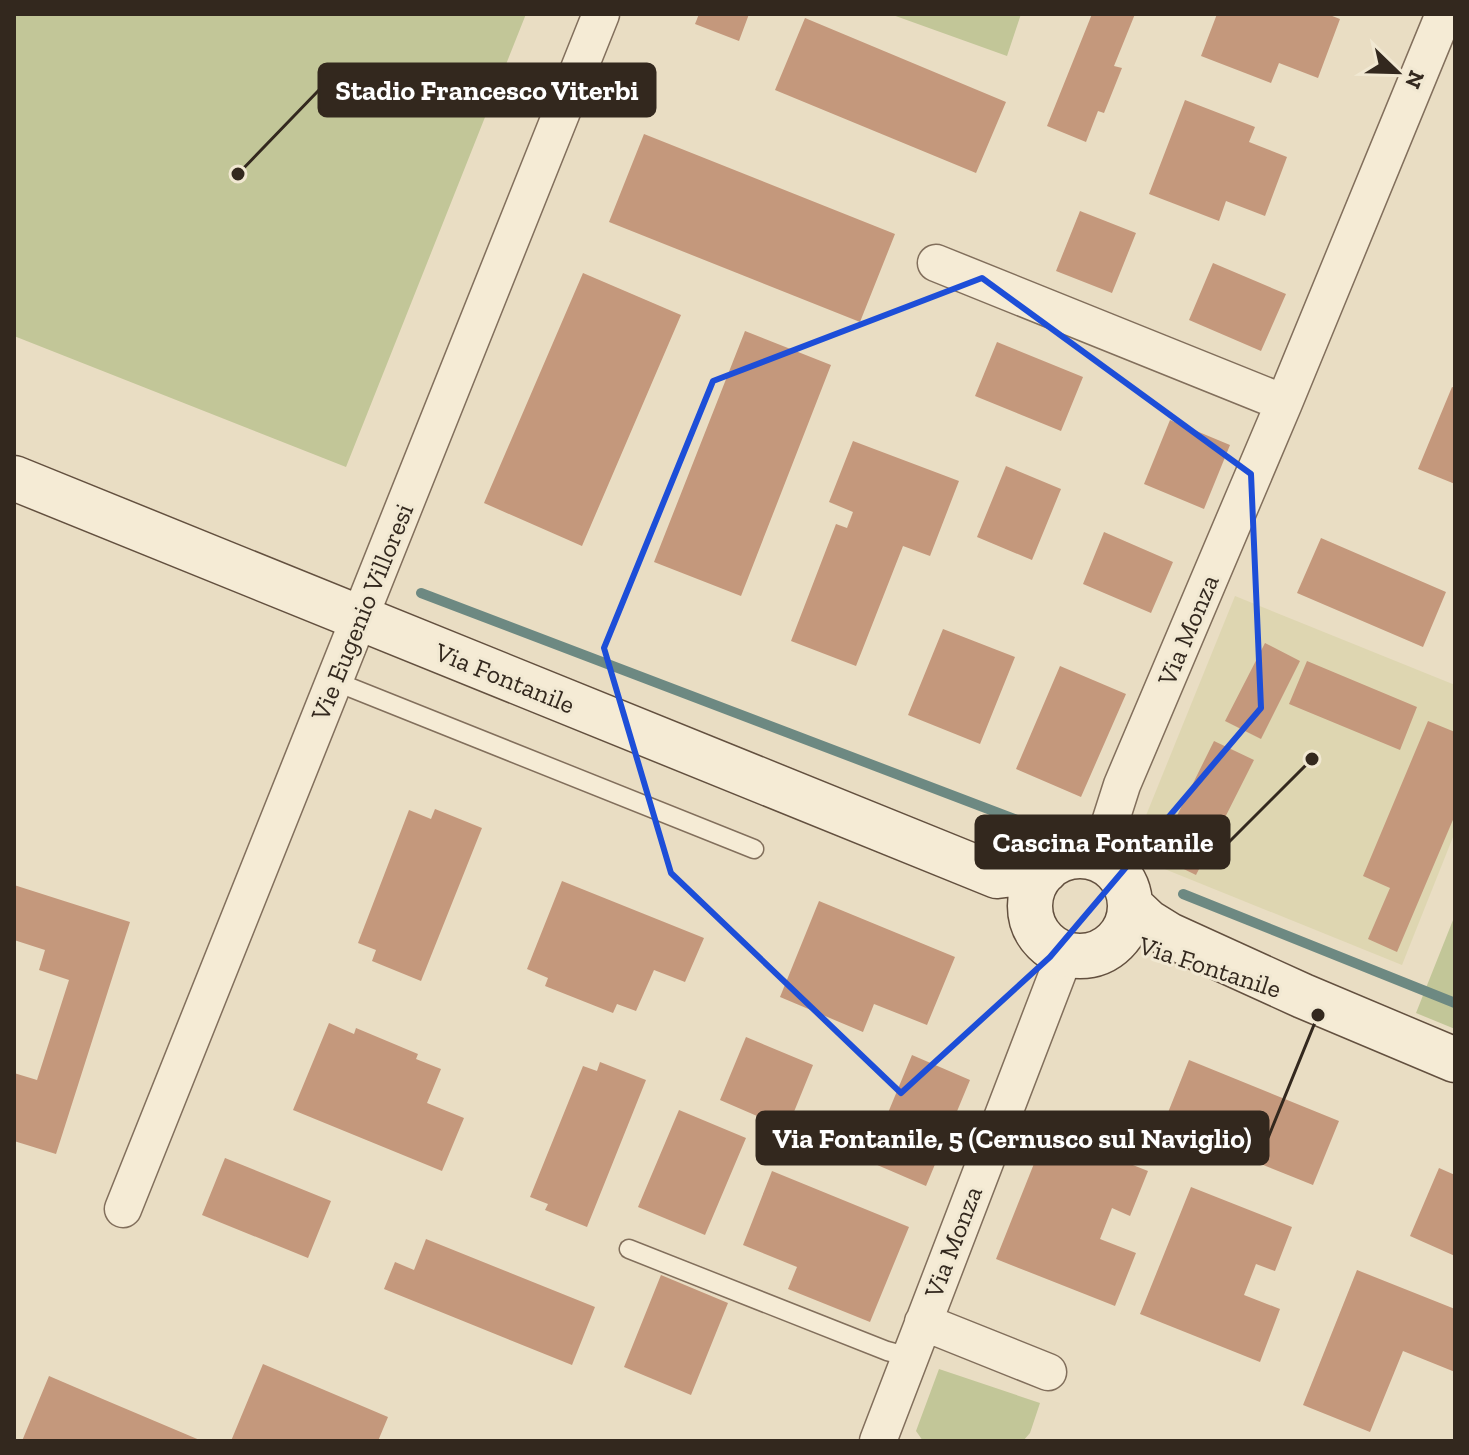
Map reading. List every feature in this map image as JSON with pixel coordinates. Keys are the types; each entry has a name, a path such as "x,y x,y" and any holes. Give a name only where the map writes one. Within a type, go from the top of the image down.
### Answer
{"street":[{"name":"Vie Eugenio Villoresi","path":"123,1209 601,14"},
{"name":"Via Monza","path":"1098,860 1122,785 1444,14"},
{"path":"936,263 1284,403"},
{"name":"Via Fontanile","path":"14,478 997,876 1032,918"},
{"path":"1067,858 1098,860 1119,875 1128,890 1124,921 1105,950 1093,955 1065,954 1045,941 1032,918 1030,903 1034,887 1046,870 1067,858"},
{"name":"Via Fontanile","path":"997,876 1046,870"},
{"name":"Via Fontanile","path":"1124,921 1158,949 1247,982 1303,996 1455,1060"},
{"name":"Via Monza","path":"878,1441 1065,954"},
{"path":"923,1322 1048,1372"}],"lane":[{"path":"334,681 754,849"},
{"path":"629,1249 887,1351 910,1357"}],"highlighted area":[{"path":"982,278 1251,474 1261,708 1050,957 901,1093 671,873 604,648 713,381"}],"shaded area":[{"path":"1235,596 1455,685 1455,832 1402,965 1130,855"}],"green space":[{"path":"14,14 526,14 346,467 14,336"},
{"path":"890,14 1021,14 1007,56"},
{"path":"1455,915 1455,1029 1416,1013"},
{"path":"939,1369 1040,1403 1030,1433 1023,1441 923,1441 916,1431"}],"building":[{"path":"699,14 749,14 739,41 695,24"},
{"path":"1092,14 1135,14 1114,66 1122,68 1104,113 1098,111 1086,142 1047,126"},
{"path":"1217,14 1327,14 1340,19 1318,78 1279,63 1271,83 1201,56"},
{"path":"805,18 1006,102 976,173 775,90"},
{"path":"1185,100 1255,127 1249,142 1287,157 1265,216 1226,201 1219,221 1149,194"},
{"path":"644,134 895,234 860,322 609,222"},
{"path":"1080,211 1136,233 1112,293 1056,271"},
{"path":"1213,263 1286,294 1261,351 1189,320"},
{"path":"583,273 681,315 582,546 484,503"},
{"path":"745,331 831,365 741,596 654,562"},
{"path":"997,342 1083,377 1061,431 975,396"},
{"path":"1452,387 1455,388 1455,484 1418,469"},
{"path":"1170,420 1230,445 1204,509 1144,484"},
{"path":"853,441 959,481 930,556 903,546 856,666 791,641 836,524 847,528 853,512 829,502"},
{"path":"1006,466 1061,489 1032,560 977,537"},
{"path":"1104,532 1173,562 1151,613 1083,584"},
{"path":"1321,538 1446,592 1423,647 1297,593"},
{"path":"943,629 1015,657 980,744 908,715"},
{"path":"1265,643 1300,661 1261,739 1225,721"},
{"path":"1307,661 1417,707 1400,750 1289,704"},
{"path":"1060,666 1126,694 1081,797 1016,769"},
{"path":"1428,721 1455,732 1455,815 1397,952 1368,939 1390,888 1363,876"},
{"path":"1214,741 1254,760 1196,875 1157,856"},
{"path":"435,809 482,828 421,981 372,961 376,950 358,943 409,810 431,819"},
{"path":"562,881 704,938 685,982 654,970 636,1011 617,1004 613,1013 545,986 548,978 527,969"},
{"path":"14,885 130,922 56,1154 14,1141 14,1073 37,1080 69,980 39,970 45,950 14,940"},
{"path":"819,901 955,957 927,1025 874,1004 863,1032 780,997"},
{"path":"329,1023 354,1034 356,1028 418,1054 416,1059 441,1069 427,1103 464,1118 442,1171 293,1110"},
{"path":"746,1037 813,1065 787,1129 720,1100"},
{"path":"912,1055 970,1080 926,1186 868,1161"},
{"path":"1189,1060 1339,1121 1313,1185 1163,1125"},
{"path":"600,1062 646,1080 587,1227 545,1210 548,1204 530,1197 583,1066 597,1071"},
{"path":"679,1110 746,1138 705,1235 638,1207"},
{"path":"1047,1131 1148,1171 1130,1216 1112,1208 1100,1239 1136,1253 1115,1306 996,1259"},
{"path":"225,1158 331,1201 308,1258 202,1215"},
{"path":"1439,1168 1455,1175 1455,1256 1410,1236"},
{"path":"772,1171 909,1227 870,1322 788,1289 797,1267 743,1245"},
{"path":"1191,1187 1292,1227 1275,1271 1256,1264 1244,1295 1280,1309 1260,1362 1140,1314"},
{"path":"426,1239 595,1307 572,1365 384,1289 395,1262 414,1270"},
{"path":"1357,1270 1455,1309 1455,1372 1403,1351 1370,1432 1303,1405"},
{"path":"661,1275 728,1303 691,1395 624,1367"},
{"path":"263,1364 388,1417 378,1441 231,1441"},
{"path":"49,1376 105,1400 202,1441 22,1441"}],"waterway":[{"path":"421,593 1046,831"},
{"path":"1183,894 1455,1003"}],"place":[{"name":"Stadio Francesco Viterbi","path":"238,174"},
{"name":"Cascina Fontanile","path":"1312,759"},
{"name":"Via Fontanile, 5 (Cernusco sul Naviglio)","path":"1318,1015"}]}
